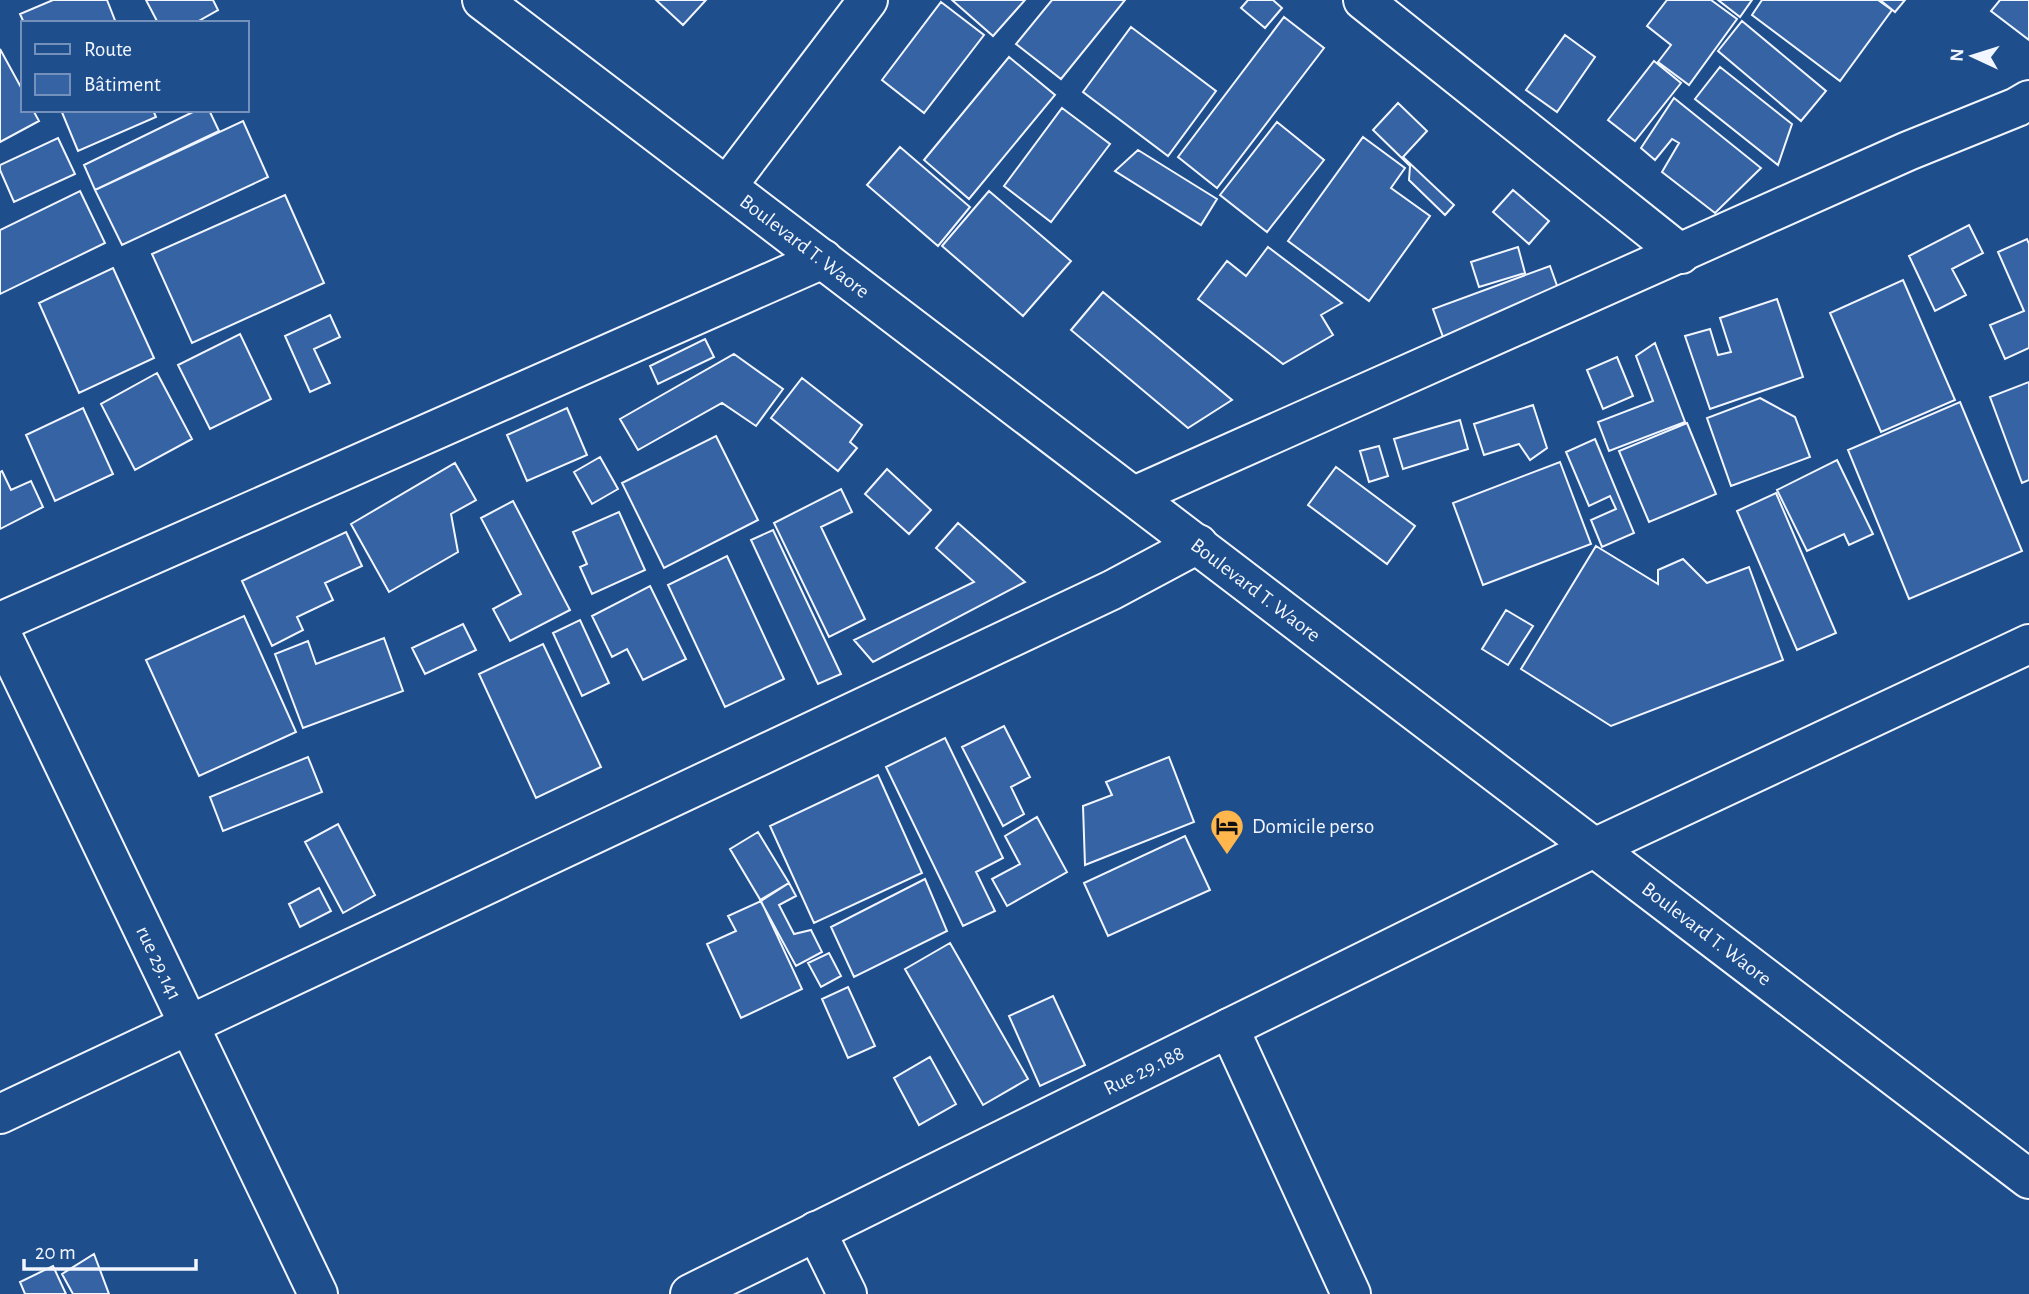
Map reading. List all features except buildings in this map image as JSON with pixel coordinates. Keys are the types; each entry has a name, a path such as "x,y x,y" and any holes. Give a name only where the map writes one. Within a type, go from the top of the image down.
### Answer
{"street":[{"name":"Boulevard T. Waore","path":"482,0 2029,1179"},
{"path":"727,186 868,0"},
{"path":"1363,0 1681,254"},
{"path":"1134,496 1908,151 2029,100"},
{"path":"0,622 822,259"},
{"path":"0,1114 1112,590 1198,544"},
{"name":"rue 29.141","path":"0,631 318,1294"},
{"name":"Rue 29.188","path":"690,1294 1596,847 2029,644"},
{"path":"1229,1028 1351,1294"},
{"path":"816,1231 847,1294"}],"place":[{"name":"Domicile perso","path":"1227,856"}]}
